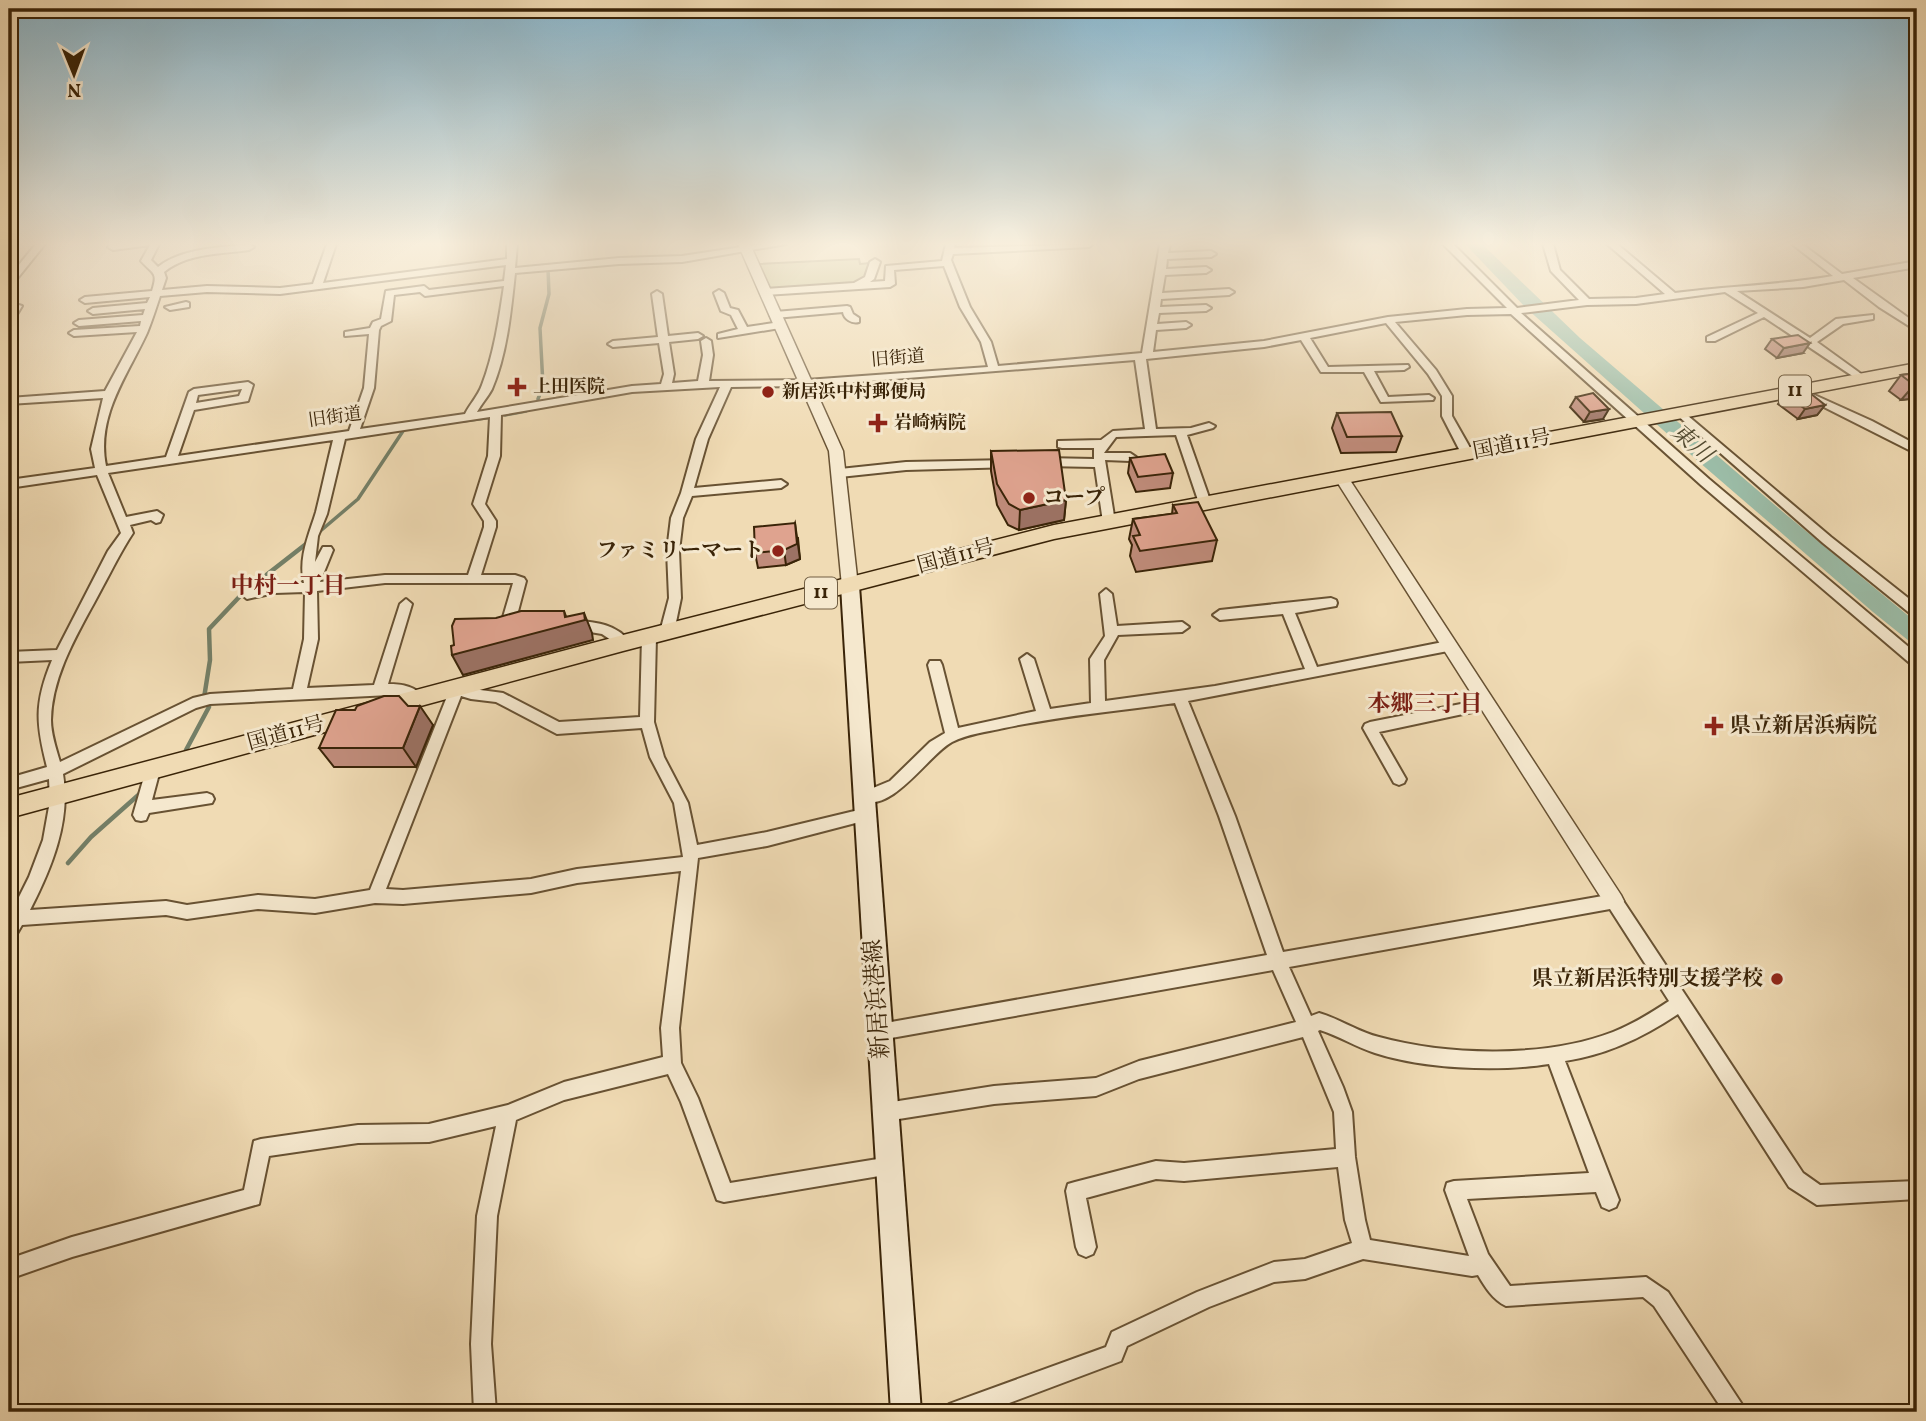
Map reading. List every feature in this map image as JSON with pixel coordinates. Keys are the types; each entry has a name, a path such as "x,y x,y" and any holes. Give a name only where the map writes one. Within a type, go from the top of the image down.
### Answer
{"highway":[{"name":"国道11号","path":"9,808 58,795 150,780 457,688 1002,544 1917,368"}],"main road":[{"name":"新居浜港線","path":"850,586 906,1412"}],"street":[{"path":"102,310 149,312"},
{"path":"143,310 149,312"},
{"path":"76,328 152,310"},
{"path":"354,432 369,388 374,330 377,324 386,321 387,310"},
{"path":"470,417 473,405 486,387 504,310"},
{"path":"659,310 669,374 666,386"},
{"path":"726,310 735,313 744,331"},
{"path":"774,310 836,451 841,473 850,586"},
{"path":"722,336 778,320 839,310"},
{"path":"847,310 848,316 855,320"},
{"path":"967,310 986,342 994,369"},
{"path":"1152,433 1144,355 1155,310"},
{"name":"旧街道","path":"9,484 470,417 632,389 727,383 806,383 994,369 1243,347 1388,320 1467,312 1523,310"},
{"path":"1761,310 1811,342 1860,378"},
{"path":"1890,310 1917,328"},
{"path":"1518,311 1705,482 1917,661"},
{"path":"11,927 55,828 58,795 56,771 44,721 47,693 62,655 113,553 127,533 101,471 97,449 109,394 149,312"},
{"path":"1711,339 1765,313"},
{"path":"1811,342 1840,321 1869,317"},
{"path":"1388,320 1432,372 1447,396 1447,416 1467,453"},
{"path":"1153,327 1186,325"},
{"path":"349,334 374,330"},
{"path":"1304,336 1325,370 1404,367"},
{"path":"613,344 702,338 708,355 703,384"},
{"path":"1368,369 1385,400 1429,398"},
{"path":"727,383 702,439 673,536 675,598 658,634 647,722 657,757 681,803 691,858 670,1028 671,1065 689,1098 724,1193 890,1166"},
{"path":"171,461 194,391 247,385 244,399 189,407"},
{"path":"1800,390 1917,450"},
{"path":"9,401 109,394"},
{"path":"473,579 490,527 490,521 479,504 494,456 496,412"},
{"path":"1677,413 1917,612"},
{"path":"1109,522 1100,455 1114,434 1180,432 1209,426"},
{"path":"1180,432 1205,503"},
{"path":"299,693 311,639 311,587 308,574 312,536 321,514 340,435"},
{"path":"1062,444 1100,455"},
{"path":"841,473 906,466 1025,463 1100,455 1130,457"},
{"path":"1341,477 1679,1004 1796,1180 1817,1195 1917,1190"},
{"path":"687,493 781,484"},
{"path":"122,522 157,515 156,519"},
{"path":"311,587 327,550"},
{"path":"247,594 275,588 385,579 520,581 508,624 533,623"},
{"path":"1098,705 1097,659 1112,637 1106,594"},
{"path":"1903,601 1917,596"},
{"path":"1220,615 1331,603"},
{"path":"379,690 405,604"},
{"path":"1287,609 1313,673"},
{"path":"558,623 601,628 617,634 623,643"},
{"path":"1111,631 1182,627"},
{"path":"11,927 166,908 187,912 258,902 315,906 375,896 403,897 471,889 531,886 691,858 767,839 866,806 918,767 930,750 942,740 953,735 1044,713 1180,697 1448,646"},
{"path":"9,657 62,655"},
{"path":"1027,659 1044,713"},
{"path":"935,665 953,735"},
{"path":"375,896 457,688 471,694 498,696 557,728 647,722"},
{"path":"9,784 56,771 193,703 299,693 379,690 405,690 413,692 418,699"},
{"path":"1180,697 1227,816 1278,962 1337,1093 1343,1112 1355,1220 1363,1249"},
{"path":"1399,779 1370,728 1486,704"},
{"path":"150,780 142,812 206,799"},
{"path":"880,1032 1614,901"},
{"path":"886,1112 994,1095 1096,1087 1139,1070 1306,1028 1320,1021 1381,1047 1440,1055 1491,1060 1577,1052 1602,1045 1667,1014 1679,1004"},
{"path":"1554,1055 1606,1191 1454,1190 1496,1288 1506,1296 1646,1287 1661,1299 1736,1412"},
{"path":"9,1269 72,1247 252,1197 261,1148 358,1134 429,1133 508,1114 564,1091 671,1065"},
{"path":"485,1412 481,1344 487,1216 508,1114"},
{"path":"1086,1247 1075,1191 1156,1170 1184,1172 1346,1157"},
{"path":"957,1412 1114,1354 1119,1339 1204,1299 1274,1272 1305,1269 1363,1249 1472,1266 1484,1264"}],"building":[{"path":"1798,335 1810,343 1784,348 1772,339"},
{"path":"1917,373 1917,384 1914,385 1901,375"},
{"path":"1805,389 1825,405 1805,409 1785,394"},
{"path":"1593,393 1609,409 1590,412 1576,397"},
{"path":"1391,412 1402,436 1347,437 1337,413"},
{"path":"1059,450 1066,500 1020,510 1009,504 997,484 991,451"},
{"path":"1165,454 1173,473 1138,477 1130,458"},
{"path":"1198,502 1217,540 1140,551 1133,536 1140,535 1133,519 1177,513 1173,505"},
{"path":"795,523 797,544 784,550 755,553 754,527"},
{"path":"521,611 564,611 565,617 584,613 585,620 452,655 452,626 455,619 496,618"},
{"path":"384,696 399,696 408,706 420,706 403,748 319,748 336,710 355,710 357,706"}],"waterway":[{"path":"538,399 543,386 540,328 545,310"},
{"name":"東川","path":"1539,310 1776,518 1917,635"},
{"path":"505,415 526,411"},
{"path":"463,421 493,417"},
{"path":"318,533 358,499 405,428 409,428"},
{"path":"204,698 210,660 209,629 242,594 306,544"},
{"path":"186,750 209,707"},
{"path":"68,863 91,837 144,790"},
{"path":"9,943 14,933"}],"place":[{"name":"上田医院","path":"517,387"},
{"name":"新居浜中村郵便局","path":"768,392"},
{"name":"岩崎病院","path":"878,423"},
{"name":"コープ","path":"1029,498"},
{"name":"ファミリーマート","path":"778,551"},
{"name":"県立新居浜病院","path":"1714,726"},
{"name":"県立新居浜特別支援学校","path":"1777,979"}],"district":[{"name":"中村一丁目","path":"288,587"},
{"name":"本郷三丁目","path":"1425,705"}]}
